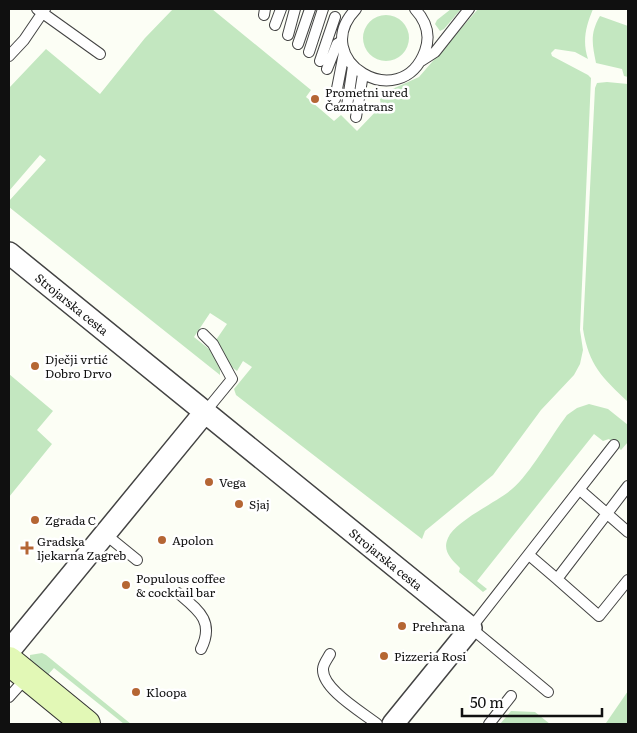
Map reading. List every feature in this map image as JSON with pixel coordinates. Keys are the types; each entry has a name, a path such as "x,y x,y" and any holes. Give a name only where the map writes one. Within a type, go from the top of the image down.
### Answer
{"street":[{"name":"Strojarska cesta","path":"9,253 471,628"},
{"path":"9,651 205,412"},
{"path":"393,724 471,628"},
{"path":"18,669 86,724"}],"lane":[{"path":"275,25 281,9"},
{"path":"288,35 295,9"},
{"path":"298,44 310,9"},
{"path":"309,52 324,9 344,24"},
{"path":"335,99 344,53 342,41 344,24 356,9"},
{"path":"415,9 426,24 428,32 427,44 420,62"},
{"path":"344,53 353,66 363,74 374,79 395,80 408,75 420,62 435,52 469,9"},
{"path":"9,56 24,40 42,10 100,54"},
{"path":"320,62 335,17"},
{"path":"328,69 337,44 342,41"},
{"path":"347,106 353,66"},
{"path":"356,117 363,74"},
{"path":"203,334 213,344 232,379 205,412"},
{"path":"548,692 471,628 530,555 614,445"},
{"path":"557,579 628,486"},
{"path":"580,490 628,532"},
{"path":"105,534 138,560"},
{"path":"530,555 599,616 628,580"},
{"path":"178,593 201,615 207,626 207,637 201,649"},
{"path":"330,654 323,668 326,682 336,693 377,724"},
{"path":"9,697 18,669"},
{"path":"489,724 511,696"}],"green space":[{"path":"173,9 212,9 311,90 306,97 334,121 341,115 357,131 381,106 380,99 388,91 419,77 478,9 593,9 588,21 586,34 585,46 588,59 575,52 555,49 551,53 552,56 591,78 580,330 583,350 580,364 574,375 541,410 493,475 425,531 422,539 236,395 234,389 252,367 243,361 237,371 229,365 216,340 227,324 210,313 194,337 210,348 220,368 220,375 9,207 9,201 46,160 40,155 9,191 9,88 46,49 100,94 145,38"},
{"path":"451,9 461,9 444,29 440,31 435,24 437,20"},
{"path":"386,15 399,19 405,25 409,38 405,51 399,57 386,61 373,57 367,51 363,38 367,25 373,19"},
{"path":"600,16 628,26 628,77 624,76 622,69 596,63 593,33"},
{"path":"597,83 628,84 628,402 604,378 593,362 583,329 595,88"},
{"path":"9,374 53,411 37,430 52,444 9,497"},
{"path":"589,404 608,409 628,425 628,442 621,450 609,439 603,441 594,434 477,581 487,589 483,592 459,572 460,568 447,551 446,543 448,538 467,518 512,489 533,465 567,415 577,408"},
{"path":"42,653 131,724 124,724 54,668 45,678 30,661 30,655"},
{"path":"628,691 628,724 605,724 606,723"},
{"path":"511,711 535,712 550,724 500,724"}],"place":[{"name":"Prometni ured Čazmatrans","path":"315,99"},
{"name":"Dječji vrtić Dobro Drvo","path":"35,366"},
{"name":"Vega","path":"209,482"},
{"name":"Sjaj","path":"239,504"},
{"name":"Zgrada C","path":"35,520"},
{"name":"Apolon","path":"162,540"},
{"name":"Gradska ljekarna Zagreb","path":"27,548"},
{"name":"Populous coffee & cocktail bar","path":"126,585"},
{"name":"Prehrana","path":"402,626"},
{"name":"Pizzeria Rosi","path":"384,656"},
{"name":"Kloopa","path":"136,692"}]}
